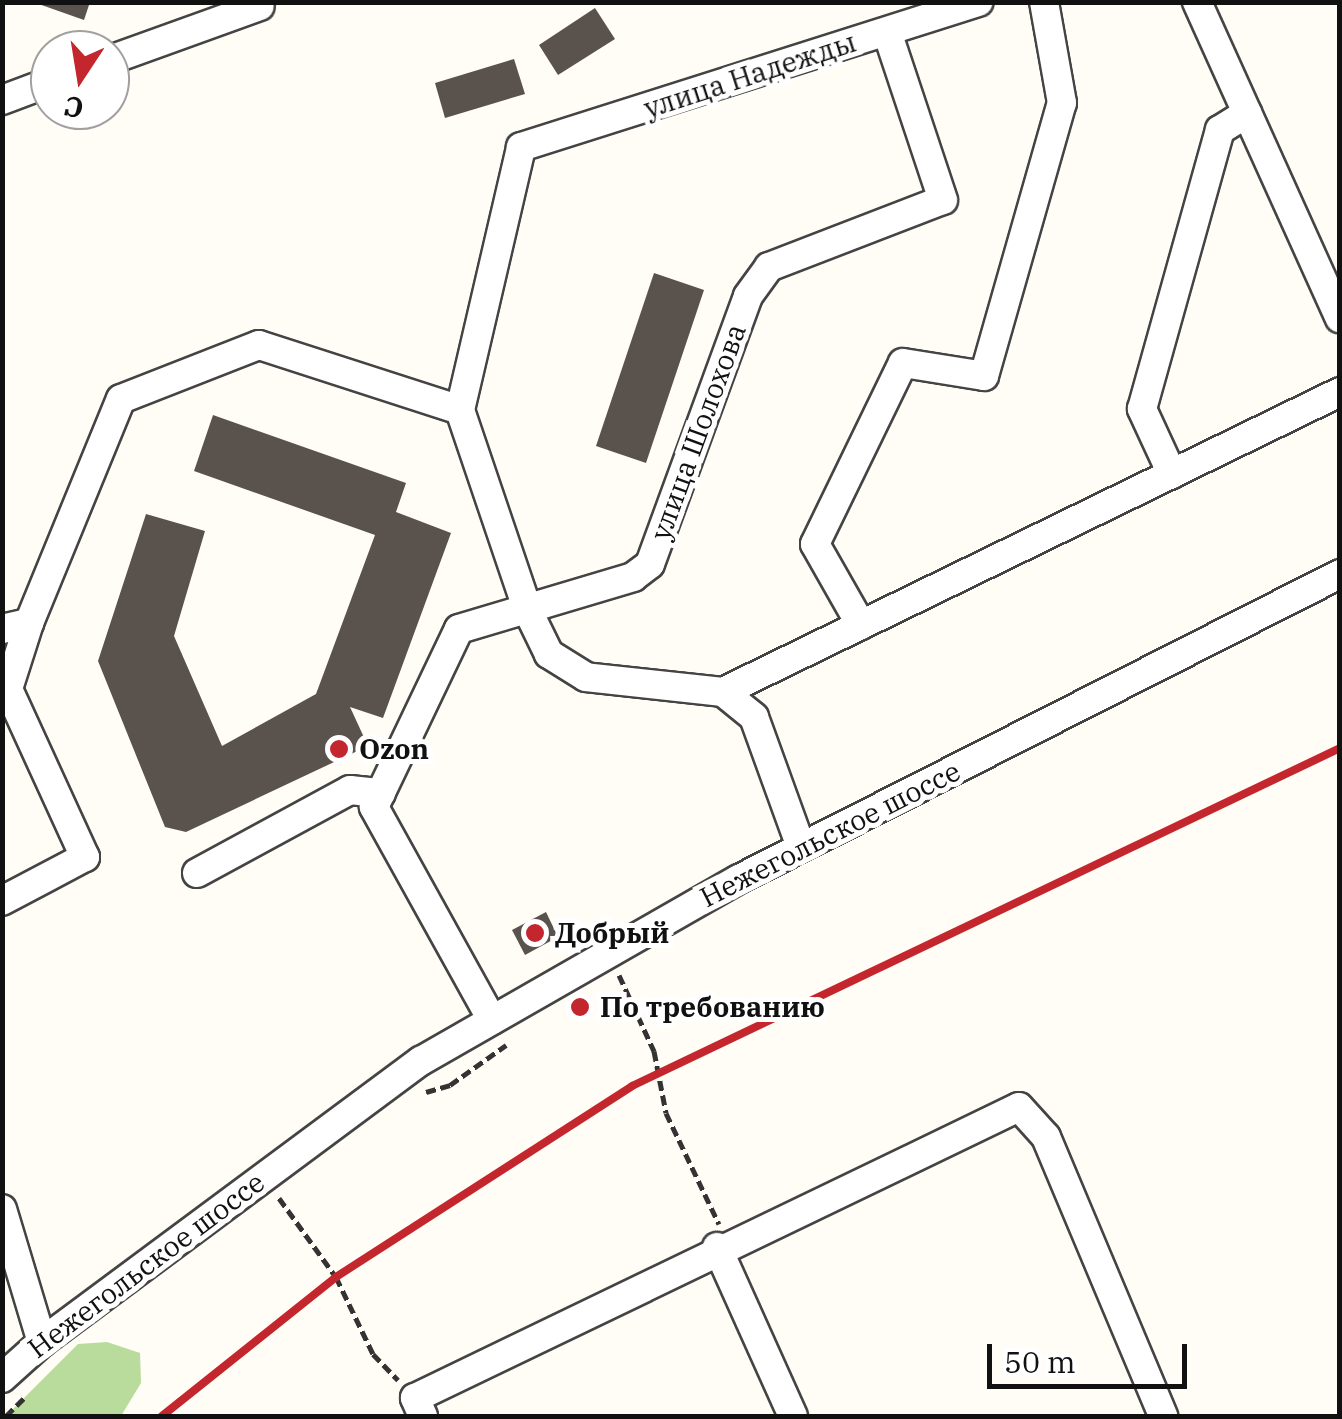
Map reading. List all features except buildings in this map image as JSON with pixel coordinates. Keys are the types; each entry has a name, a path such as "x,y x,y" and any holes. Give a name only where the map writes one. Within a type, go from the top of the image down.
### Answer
{"street":[{"name":"улица Надежды","path":"460,410 521,147 980,2"},
{"path":"862,625 815,544 903,362 984,376 1062,103 1044,2"},
{"path":"1197,2 1340,318"},
{"path":"130,53 260,6"},
{"name":"улица Шолохова","path":"381,793 459,630 633,577 650,564 748,296 769,267 943,200 886,32"},
{"path":"2,100 30,90"},
{"path":"1172,474 1142,410 1220,130 1247,113"},
{"path":"2,901 86,857 8,689 16,626 121,398 259,345 460,410 528,611 549,654 586,678 723,692 1340,392"},
{"name":"Нежегольское шоссе","path":"2,1378 42,1342 420,1062 802,847 1340,574"},
{"path":"723,692 754,716 802,847"},
{"path":"198,873 350,790 381,793 374,807 492,1020"},
{"path":"419,1407 722,1245 1020,1107 1046,1137 1163,1416"},
{"path":"2,1209 42,1342"},
{"path":"722,1245 793,1416"}],"path":[{"path":"608,954 654,1051 666,1113 722,1245"},
{"path":"265,1174 336,1277 373,1354 419,1407"}],"green space":[{"path":"107,1342 140,1353 141,1383 121,1416 6,1416 78,1344"}],"railway":[{"path":"162,1416 336,1277 632,1086 1340,748"}],"place":[{"name":"Ozon","path":"339,749"},
{"name":"Добрый","path":"535,933"},
{"name":"По требованию","path":"580,1007"}]}
